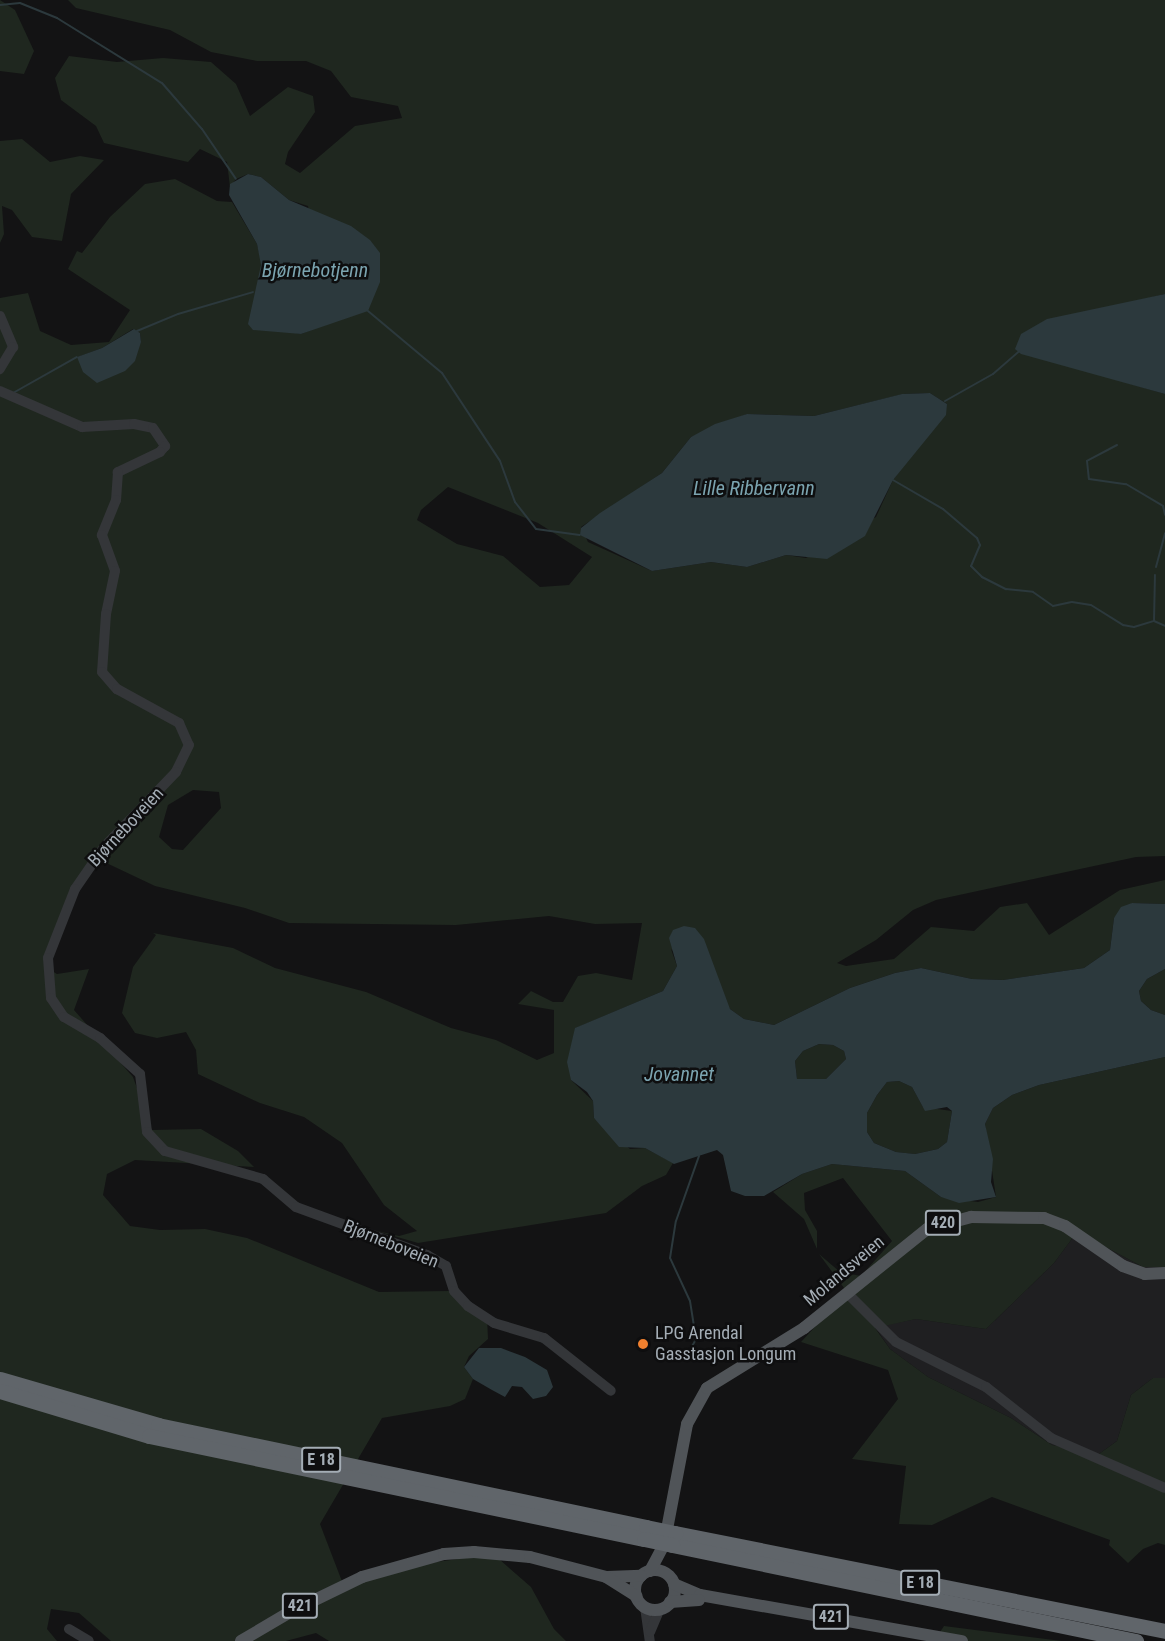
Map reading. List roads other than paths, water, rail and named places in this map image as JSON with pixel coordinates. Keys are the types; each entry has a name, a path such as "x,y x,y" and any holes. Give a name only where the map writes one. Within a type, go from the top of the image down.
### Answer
{"highway":[{"name":"E 18","path":"0,1379 165,1427 645,1533 670,1541 1136,1641"},
{"name":"E 18","path":"0,1391 149,1436 645,1533"},
{"name":"E 18","path":"670,1541 1165,1631"}],"main road":[{"name":"Molandsveien","path":"665,1606 670,1579 670,1541 687,1424 702,1395 722,1376 778,1347 927,1229 952,1220 996,1215 1032,1216 1054,1221 1123,1266 1145,1274 1165,1273"},
{"name":"Molandsveien","path":"636,1596 645,1574 670,1541"},
{"name":"421","path":"241,1641 335,1589 426,1557 459,1552 507,1554 606,1577 645,1574 670,1579 700,1595 962,1641"},
{"name":"421","path":"606,1577 636,1596 645,1607 699,1600 934,1641"}],"street":[{"path":"0,316 13,346 0,369"},
{"name":"Bjørneboveien","path":"0,391 82,427 134,424 153,428 165,446 160,452 118,472 116,500 102,535 115,571 101,656 108,681 179,723 189,745 176,772 104,847 75,889 48,958 51,998 64,1017 100,1038 140,1074 147,1132 165,1151 263,1179 296,1207 427,1255 446,1266 454,1291 468,1306 494,1323 544,1338 611,1391"},
{"path":"847,1293 910,1351 986,1387 1051,1438 1165,1488"},
{"path":"650,1637 665,1606"},
{"path":"645,1607 650,1637"},
{"path":"69,1629 88,1641"}],"water":[{"name":"Bjørnebotjenn","path":"248,174 261,177 289,200 351,226 370,240 380,253 380,282 368,311 301,334 253,330 248,324 261,265 257,244 229,195 230,184"},
{"path":"1165,294 1165,394 1021,354 1015,349 1021,334 1047,319"},
{"path":"134,329 140,333 141,342 135,361 125,371 97,383 83,372 77,357 102,348"},
{"name":"Lille Ribbervann","path":"930,393 947,404 946,415 893,480 865,536 827,559 786,555 747,567 711,562 652,571 580,535 581,528 600,513 662,473 691,437 715,424 747,414 814,416 902,394"},
{"name":"Jovannet","path":"1132,903 1165,904 1165,969 1147,979 1139,991 1141,1001 1151,1010 1165,1015 1165,1057 1039,1085 1012,1095 993,1108 985,1124 993,1159 991,1182 996,1197 959,1203 941,1197 905,1171 832,1164 802,1174 764,1196 745,1196 731,1191 723,1155 717,1150 674,1164 645,1148 619,1147 594,1118 593,1101 587,1092 571,1080 567,1062 575,1028 663,991 677,966 669,938 673,930 684,926 695,928 704,939 730,1009 744,1019 774,1025 850,988 895,973 921,968 972,979 1003,980 1084,968 1110,950 1114,918 1121,907","holes":["819,1044 833,1045 844,1051 846,1059 826,1079 797,1079 795,1061 803,1051","899,1081 912,1087 925,1111 947,1107 952,1111 947,1142 938,1149 915,1154 896,1152 874,1143 867,1132 867,1113 877,1095 887,1082"]},
{"path":"479,1348 501,1348 525,1357 547,1370 553,1387 546,1396 533,1399 522,1387 512,1386 505,1397 473,1379 464,1367"}],"waterway":[{"path":"0,5 20,3 57,18 162,83 202,129 236,179"},
{"path":"137,331 178,314 253,292"},
{"path":"368,311 442,373 500,461 515,502 536,529 580,535"},
{"path":"945,401 993,374 1019,351"},
{"path":"13,393 77,357"},
{"path":"1117,445 1087,461 1089,479 1126,484 1163,506 1165,515"},
{"path":"893,480 943,509 977,538 980,545 971,566 982,577 1006,589 1033,592 1053,606 1072,602 1091,605 1123,625 1134,627 1154,621 1165,626"},
{"path":"1156,567 1165,533"},
{"path":"1154,621 1155,575"},
{"path":"690,1350 696,1339 690,1301 670,1258 676,1221 699,1156"}],"place":[{"name":"LPG Arendal Gasstasjon Longum","path":"643,1344"}]}
